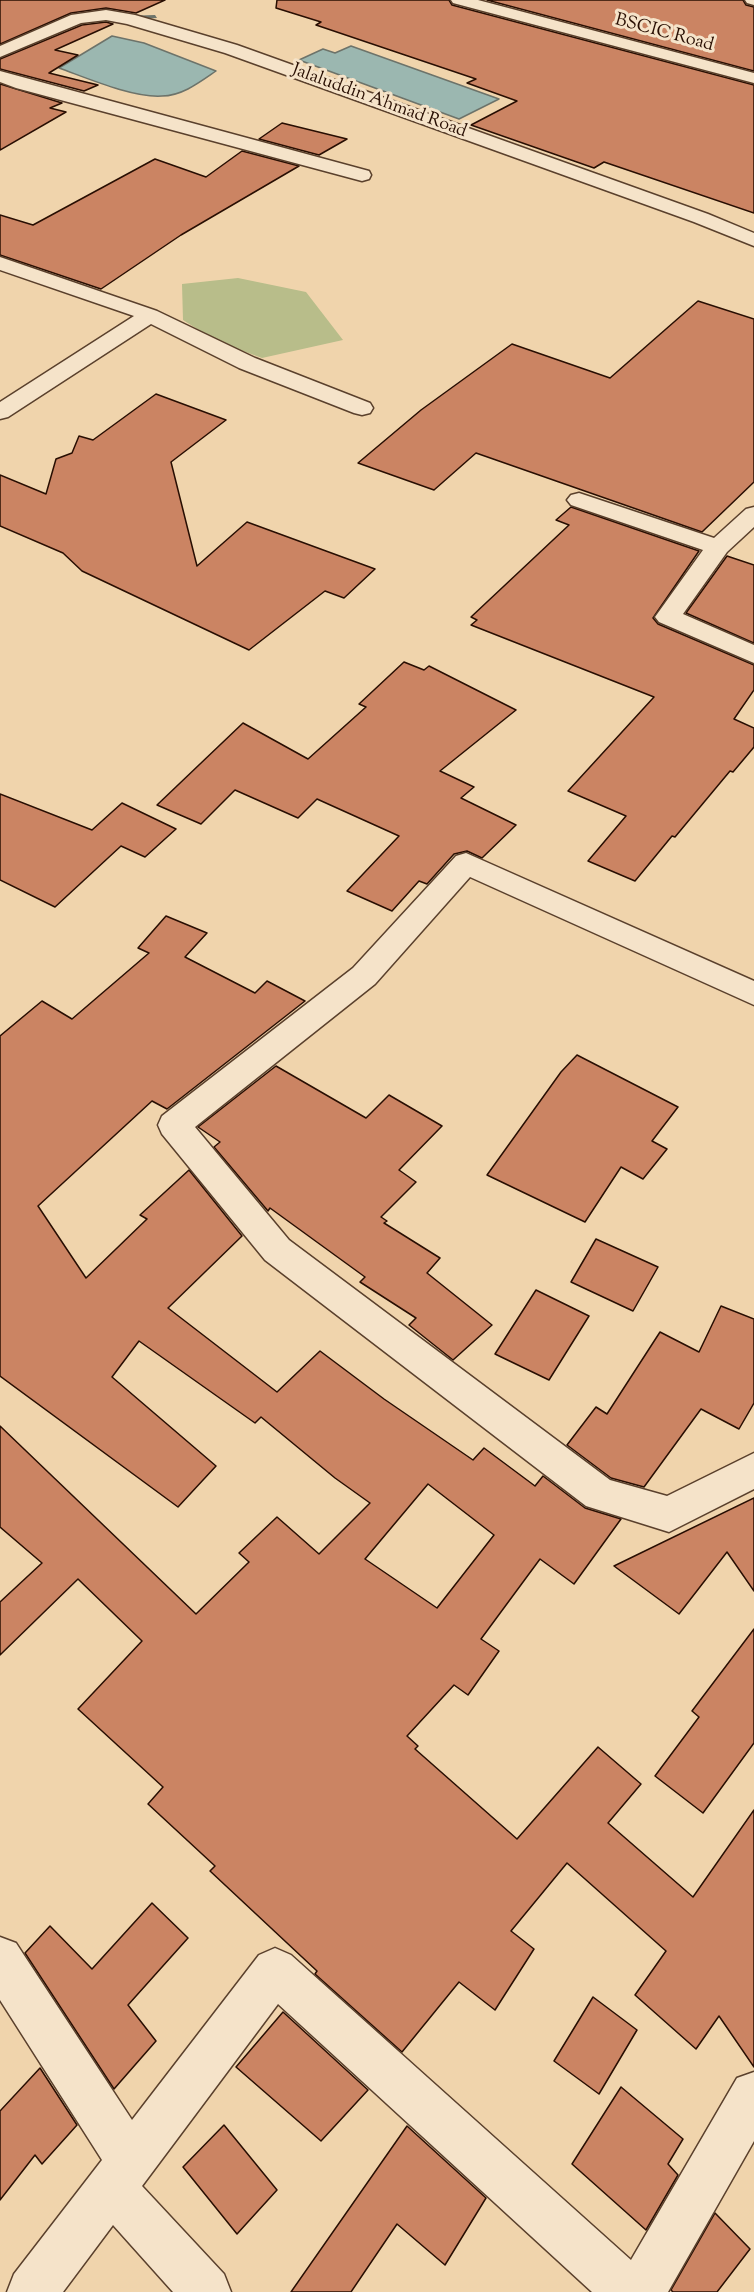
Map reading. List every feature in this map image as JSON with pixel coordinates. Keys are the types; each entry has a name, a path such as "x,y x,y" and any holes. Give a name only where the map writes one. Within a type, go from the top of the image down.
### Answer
{"street":[{"name":"BSCIC Road","path":"459,0 754,78"},
{"name":"Jalaluddin Ahmad Road","path":"0,52 77,19 106,15 129,19 231,49 701,218 754,240"},
{"path":"0,76 362,175"},
{"path":"0,263 150,315 247,363 362,408"},
{"path":"0,412 150,315"},
{"path":"579,500 718,547"},
{"path":"754,514 718,547 668,617 754,655"},
{"path":"754,994 466,863 364,976 174,1125 278,1250 599,1494 669,1514 754,1470"},
{"path":"0,1959 121,2174 206,2292"},
{"path":"32,2292 275,1971 629,2292"},
{"path":"640,2292 754,2095"}],"green space":[{"path":"238,278 306,292 343,340 262,358 216,341 183,320 182,284"}],"water":[{"path":"112,36 144,43 216,71 177,94 150,96 110,86 59,68"},
{"path":"351,46 499,99 459,119 299,60 323,49 335,53"}],"building":[{"path":"0,0 165,0 136,13 106,8 71,13 0,44"},
{"path":"277,0 449,0 452,5 754,85 754,213 604,162 594,168 471,125 517,101 467,83 476,79 316,25 321,22 276,8"},
{"path":"487,0 743,0 746,5 754,7 754,71"},
{"path":"106,22 113,24 55,50 78,55 49,73 98,85 84,91 0,69 0,59 82,25"},
{"path":"0,84 62,103 50,108 66,112 0,150"},
{"path":"282,123 347,139 319,155 259,139"},
{"path":"242,151 299,166 181,235 101,289 0,255 0,215 33,225 155,159 206,177"},
{"path":"698,301 754,319 754,482 702,532 476,453 434,490 358,463 421,410 512,344 610,378"},
{"path":"156,394 226,420 171,462 197,566 247,522 375,569 344,598 325,591 249,650 82,571 63,553 0,526 0,475 46,494 56,459 72,453 79,436 93,440"},
{"path":"571,507 699,551 653,618 658,624 754,665 754,690 734,719 754,728 754,747 733,772 730,771 675,837 672,836 635,881 588,861 626,816 568,791 654,697 471,625 477,620 471,617 569,525 556,520"},
{"path":"727,556 754,565 754,643 686,613"},
{"path":"404,662 424,670 429,666 516,710 440,771 474,787 461,798 516,825 482,858 467,851 454,854 427,884 419,881 392,911 347,891 399,836 317,799 298,818 235,790 201,824 157,805 243,723 308,759 366,707 359,704"},
{"path":"0,794 92,830 122,803 176,829 145,857 121,846 55,907 0,880"},
{"path":"166,916 207,933 185,957 255,993 267,981 305,1001 167,1109 152,1101 38,1206 86,1278 147,1219 140,1215 189,1170 242,1236 168,1308 277,1392 320,1351 384,1399 473,1460 484,1448 535,1486 543,1476 585,1508 621,1519 574,1584 540,1559 481,1639 499,1651 468,1695 454,1685 407,1736 418,1746 415,1749 517,1839 598,1747 641,1784 608,1823 693,1897 754,1810 754,2067 719,2016 696,2049 635,1995 666,1951 567,1863 511,1931 534,1949 495,2010 459,1982 402,2052 315,1974 317,1971 210,1871 215,1866 148,1804 163,1787 78,1709 142,1641 78,1579 0,1655 0,1602 42,1563 0,1527 0,1426 196,1614 249,1562 239,1553 277,1517 319,1554 370,1503 335,1478 261,1417 255,1423 139,1341 112,1377 216,1466 178,1507 0,1376 0,1036 42,1001 72,1019 149,953 138,948","holes":["428,1484 494,1535 437,1608 365,1559"]},
{"path":"577,1055 678,1107 652,1141 667,1149 643,1179 621,1167 585,1222 487,1175 561,1072"},
{"path":"276,1066 366,1118 389,1095 442,1126 399,1170 416,1182 381,1217 387,1221 384,1223 440,1258 427,1273 492,1325 453,1360 409,1325 416,1318 360,1282 365,1277 270,1208 268,1211 214,1147 220,1142 198,1127"},
{"path":"596,1239 658,1267 633,1311 571,1282"},
{"path":"536,1290 589,1316 549,1380 495,1354"},
{"path":"721,1306 754,1319 754,1403 739,1429 701,1409 644,1487 611,1478 567,1445 596,1407 607,1414 660,1332 699,1352"},
{"path":"754,1498 754,1591 727,1552 679,1614 614,1566"},
{"path":"754,1629 754,1743 703,1813 655,1776 699,1717 692,1711"},
{"path":"152,1903 188,1938 128,2005 156,2041 114,2089 25,1953 50,1926 92,1969"},
{"path":"593,1997 637,2030 599,2094 554,2061"},
{"path":"283,2012 368,2090 321,2141 236,2067"},
{"path":"40,2068 77,2125 42,2164 35,2155 0,2200 0,2111"},
{"path":"621,2087 683,2139 668,2164 678,2175 646,2230 572,2164"},
{"path":"224,2125 277,2190 237,2234 183,2167"},
{"path":"407,2126 486,2198 445,2265 397,2224 351,2292 291,2292"},
{"path":"715,2213 750,2249 717,2292 673,2292 671,2290"}],"waterway":[{"path":"124,18 155,17"}]}
